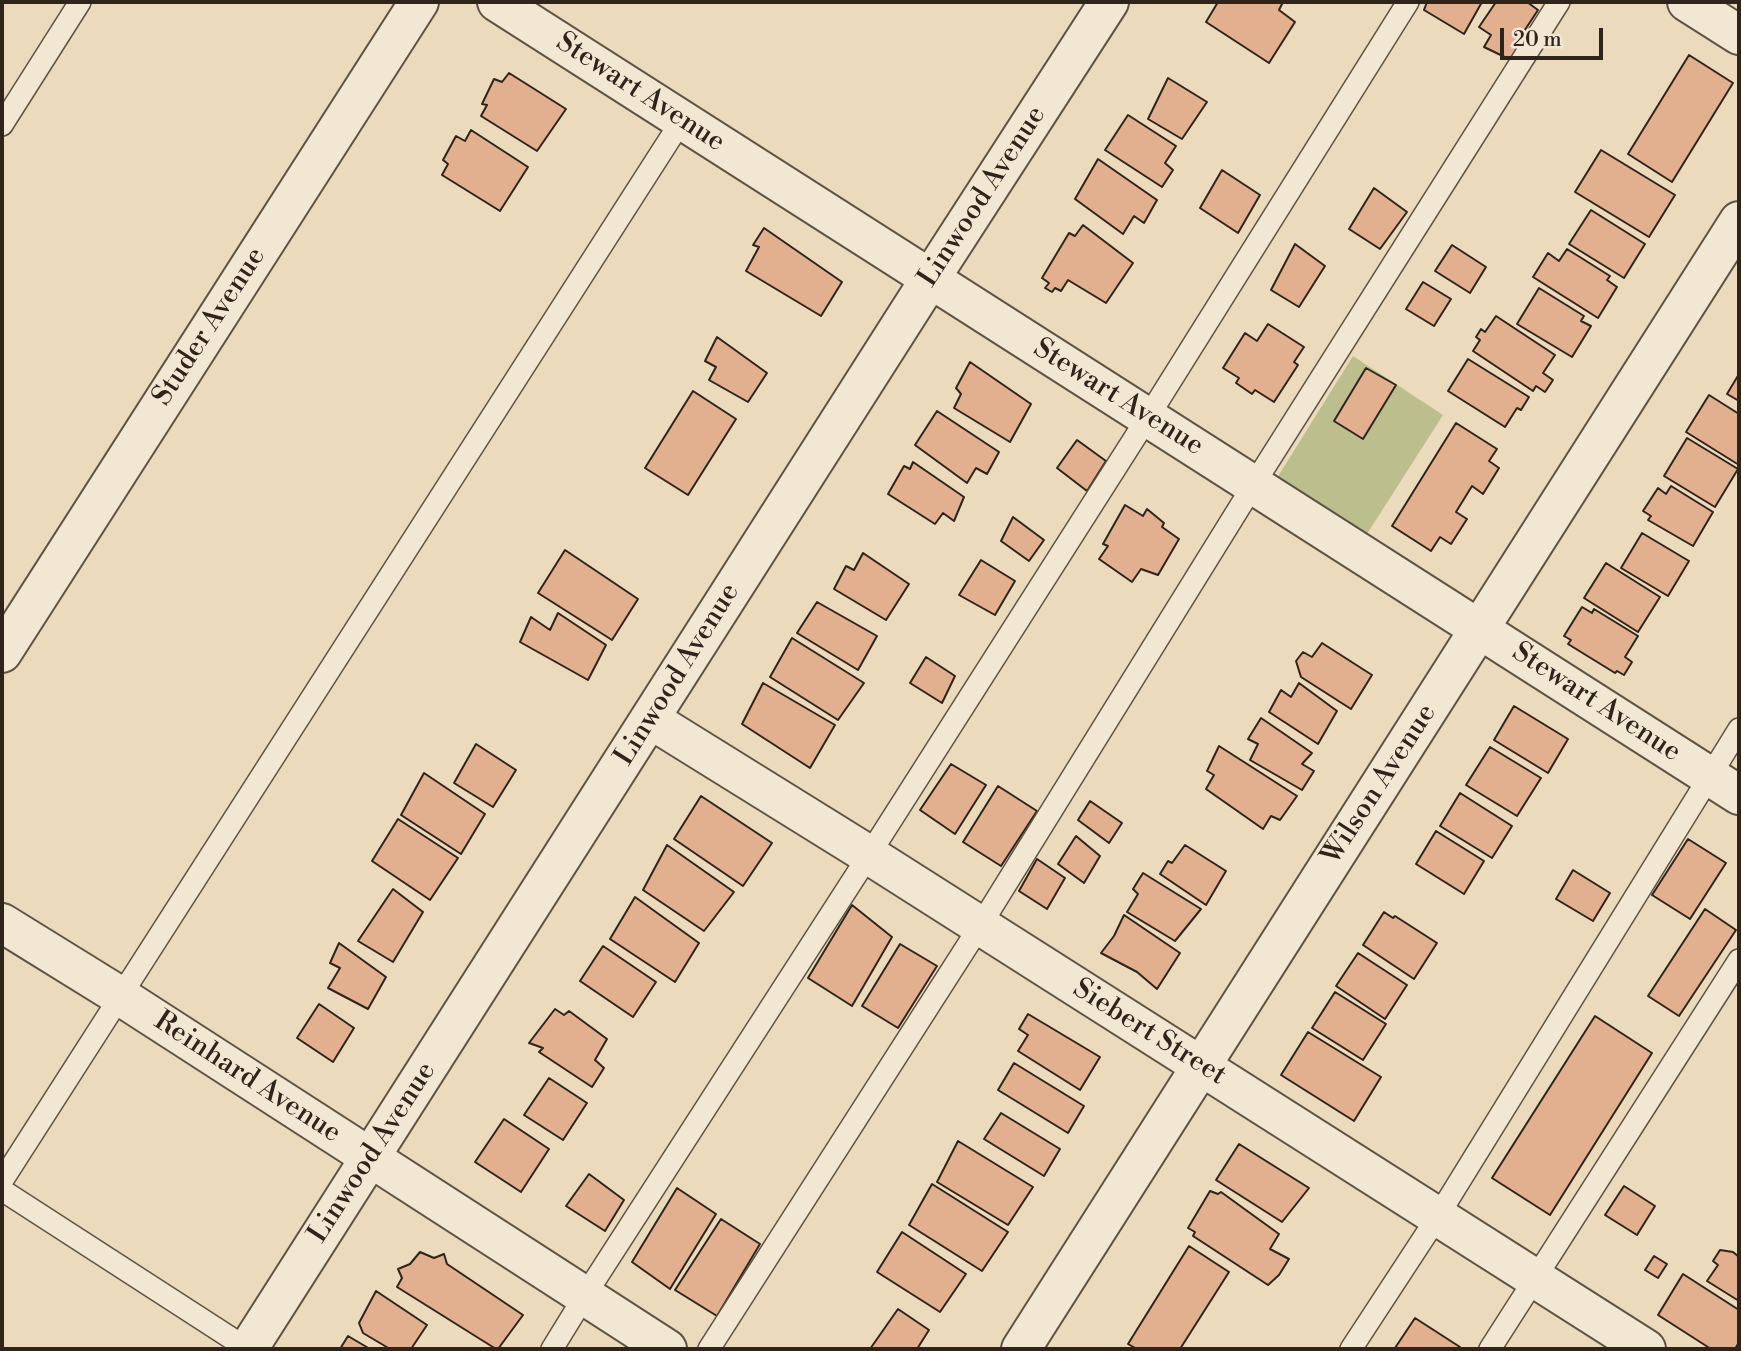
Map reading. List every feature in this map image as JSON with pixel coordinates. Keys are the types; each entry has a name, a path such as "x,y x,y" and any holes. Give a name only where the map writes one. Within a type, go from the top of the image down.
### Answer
{"street":[{"name":"Studer Avenue","path":"2,653 419,2"},
{"name":"Stewart Avenue","path":"496,2 1724,785"},
{"name":"Linwood Avenue","path":"248,1349 1109,2"},
{"path":"1687,2 1739,35"},
{"name":"Wilson Avenue","path":"1021,1349 1739,221"},
{"name":"Siebert Street","path":"650,719 869,855 1646,1349"},
{"name":"Reinhard Avenue","path":"2,923 120,996 667,1349"}],"lane":[{"path":"2,125 80,2"},
{"path":"552,1349 1148,417 1408,2"},
{"path":"709,1349 979,926 1559,2"},
{"path":"2,1181 682,120"},
{"path":"1351,1349 1724,785 1739,729"},
{"path":"1490,1349 1739,960"},
{"path":"2,1191 248,1349"}],"green space":[{"path":"1353,356 1443,415 1367,534 1277,478"}],"building":[{"path":"1218,2 1283,2 1279,10 1295,22 1269,63 1206,22"},
{"path":"1427,2 1482,2 1464,34 1424,10"},
{"path":"1496,2 1527,2 1538,10 1517,42 1520,46 1511,60 1484,47 1491,35 1479,27"},
{"path":"1689,55 1733,83 1672,182 1628,154"},
{"path":"509,73 566,109 537,151 481,116 487,105 482,104 494,79 502,82"},
{"path":"1168,78 1207,102 1182,139 1148,119"},
{"path":"1128,115 1176,146 1165,163 1173,170 1162,187 1105,150"},
{"path":"471,130 528,167 500,211 442,175 448,164 443,160 456,136 465,141"},
{"path":"1601,150 1675,195 1649,237 1575,192"},
{"path":"1098,159 1157,200 1144,223 1134,216 1123,234 1075,199"},
{"path":"1222,170 1260,195 1238,233 1200,208"},
{"path":"1374,188 1407,212 1380,249 1349,229"},
{"path":"1591,210 1645,244 1624,278 1569,244"},
{"path":"1083,225 1133,263 1106,303 1068,280 1061,291 1055,288 1052,292 1045,288 1049,283 1042,278 1069,233 1075,236"},
{"path":"764,228 842,282 821,316 746,271 759,247 753,245"},
{"path":"1295,244 1325,266 1299,307 1271,290"},
{"path":"1452,245 1486,267 1470,293 1435,271"},
{"path":"1567,249 1610,276 1607,280 1617,287 1598,318 1533,277 1548,253 1559,261"},
{"path":"1423,282 1451,299 1434,326 1406,309"},
{"path":"1539,288 1584,316 1581,321 1591,326 1572,357 1517,324"},
{"path":"1496,316 1555,355 1543,373 1553,380 1545,392 1536,386 1533,391 1473,351 1480,340 1476,337 1481,329 1485,332"},
{"path":"1268,324 1304,347 1294,362 1298,365 1274,402 1255,390 1252,394 1236,383 1239,378 1223,368 1245,333 1257,341"},
{"path":"717,337 767,373 748,402 709,380 716,367 705,361"},
{"path":"1468,359 1529,397 1521,410 1517,408 1505,427 1448,391"},
{"path":"970,362 1031,404 1010,442 954,408 961,394 956,388"},
{"path":"1366,368 1396,385 1363,439 1334,421"},
{"path":"1739,374 1739,401 1727,394"},
{"path":"693,391 736,419 688,495 645,468"},
{"path":"1709,395 1739,414 1739,465 1686,432"},
{"path":"937,411 999,452 987,474 976,468 967,483 915,445"},
{"path":"1456,423 1497,449 1489,461 1499,468 1483,494 1472,486 1456,512 1467,519 1451,544 1440,537 1431,551 1392,526"},
{"path":"1687,438 1738,469 1715,507 1664,476"},
{"path":"1077,440 1106,461 1087,491 1057,468"},
{"path":"913,462 964,497 954,521 943,513 935,524 888,494 904,466 910,469"},
{"path":"1671,486 1713,512 1693,546 1648,520 1651,516 1643,511 1658,488 1666,494"},
{"path":"1125,505 1143,516 1147,509 1164,523 1162,527 1179,539 1158,575 1141,569 1132,582 1099,559 1108,546 1103,544"},
{"path":"1013,517 1044,540 1029,561 1001,541"},
{"path":"1642,533 1689,561 1668,596 1621,568"},
{"path":"565,550 638,599 612,640 538,593"},
{"path":"863,553 909,584 886,620 834,589 846,566 854,570"},
{"path":"981,560 1015,581 995,615 959,595"},
{"path":"1606,563 1660,597 1638,632 1584,598"},
{"path":"817,602 877,636 858,670 797,633"},
{"path":"1582,607 1592,613 1594,609 1638,636 1625,657 1632,662 1624,675 1617,671 1615,673 1568,644 1571,640 1564,636"},
{"path":"558,613 606,645 588,680 520,642 531,617 550,630"},
{"path":"792,638 864,683 838,720 770,677"},
{"path":"1322,643 1372,675 1351,709 1301,677 1296,661 1303,652 1312,657"},
{"path":"926,657 955,676 942,703 910,683"},
{"path":"763,683 835,725 810,768 742,724"},
{"path":"1299,683 1337,711 1318,744 1269,712 1281,690 1291,697"},
{"path":"1514,706 1568,739 1548,773 1494,740"},
{"path":"1261,718 1312,753 1302,764 1314,771 1302,790 1250,760 1258,744 1248,739"},
{"path":"476,744 516,770 493,807 454,783"},
{"path":"1219,746 1297,796 1280,820 1271,816 1263,829 1206,789 1214,775 1207,771"},
{"path":"1490,747 1541,778 1517,816 1466,785"},
{"path":"951,764 986,785 955,834 920,810"},
{"path":"424,773 485,814 461,854 401,815"},
{"path":"998,786 1037,811 1001,866 963,842"},
{"path":"1460,793 1512,826 1492,858 1440,826"},
{"path":"701,796 772,843 743,886 674,839"},
{"path":"1090,801 1122,823 1109,843 1078,820"},
{"path":"398,819 458,858 430,900 372,861"},
{"path":"1436,831 1484,861 1464,894 1416,864"},
{"path":"1076,836 1100,856 1084,883 1058,864"},
{"path":"1688,839 1726,863 1690,919 1652,895"},
{"path":"667,845 734,892 704,931 643,890"},
{"path":"1185,845 1226,871 1206,905 1160,874 1168,861 1172,863"},
{"path":"1037,859 1065,878 1047,909 1019,891"},
{"path":"1573,870 1610,893 1593,921 1556,899"},
{"path":"1143,873 1201,909 1175,941 1127,912 1138,894 1133,889"},
{"path":"393,889 423,912 393,962 358,941"},
{"path":"635,897 699,943 675,982 610,939"},
{"path":"852,905 892,937 852,1006 808,978"},
{"path":"1705,909 1736,930 1679,1016 1648,996"},
{"path":"1384,912 1393,918 1395,916 1437,943 1414,979 1363,945"},
{"path":"1124,915 1180,953 1157,989 1137,972 1101,953 1114,936"},
{"path":"339,943 386,977 368,1009 328,988 340,968 330,963"},
{"path":"900,944 937,966 898,1028 862,1006"},
{"path":"603,946 656,982 633,1017 580,981"},
{"path":"1358,953 1407,985 1385,1019 1336,986"},
{"path":"1335,992 1386,1024 1363,1060 1312,1028"},
{"path":"319,1004 354,1028 333,1062 297,1038"},
{"path":"555,1009 564,1015 569,1011 607,1039 595,1060 604,1068 592,1087 539,1052 543,1048 529,1043"},
{"path":"1028,1014 1100,1057 1080,1090 1018,1051 1028,1035 1019,1029"},
{"path":"1595,1016 1652,1053 1550,1215 1492,1178"},
{"path":"1308,1032 1381,1077 1354,1121 1281,1075"},
{"path":"1014,1063 1084,1106 1068,1133 998,1090"},
{"path":"549,1078 587,1103 563,1140 524,1115"},
{"path":"1001,1113 1060,1149 1044,1176 984,1139"},
{"path":"504,1119 549,1149 521,1192 475,1162"},
{"path":"958,1141 1033,1187 1008,1225 937,1182"},
{"path":"1239,1144 1309,1188 1282,1222 1216,1180"},
{"path":"589,1174 624,1200 605,1231 566,1206"},
{"path":"932,1184 1008,1232 982,1271 909,1225"},
{"path":"1624,1186 1655,1206 1637,1235 1605,1215"},
{"path":"677,1188 716,1214 670,1289 632,1262"},
{"path":"1210,1191 1218,1194 1221,1192 1279,1234 1270,1249 1289,1259 1279,1275 1268,1285 1193,1236 1195,1232 1188,1228"},
{"path":"721,1219 760,1244 717,1316 675,1290"},
{"path":"902,1232 966,1274 940,1312 877,1272"},
{"path":"1189,1246 1229,1272 1180,1349 1137,1349 1128,1344"},
{"path":"1720,1250 1733,1252 1739,1257 1739,1301 1707,1281 1718,1265 1713,1261"},
{"path":"420,1252 434,1258 444,1254 447,1264 523,1315 498,1349 397,1287 402,1278 398,1269 410,1264"},
{"path":"1654,1256 1667,1264 1658,1278 1645,1270"},
{"path":"1683,1274 1739,1310 1739,1342 1735,1349 1711,1349 1658,1315"},
{"path":"376,1291 427,1325 411,1349 390,1349 363,1333 359,1323"},
{"path":"898,1309 929,1330 917,1349 870,1349"},
{"path":"1415,1318 1460,1347 1459,1349 1395,1348"},
{"path":"348,1336 370,1349 340,1349"}]}
